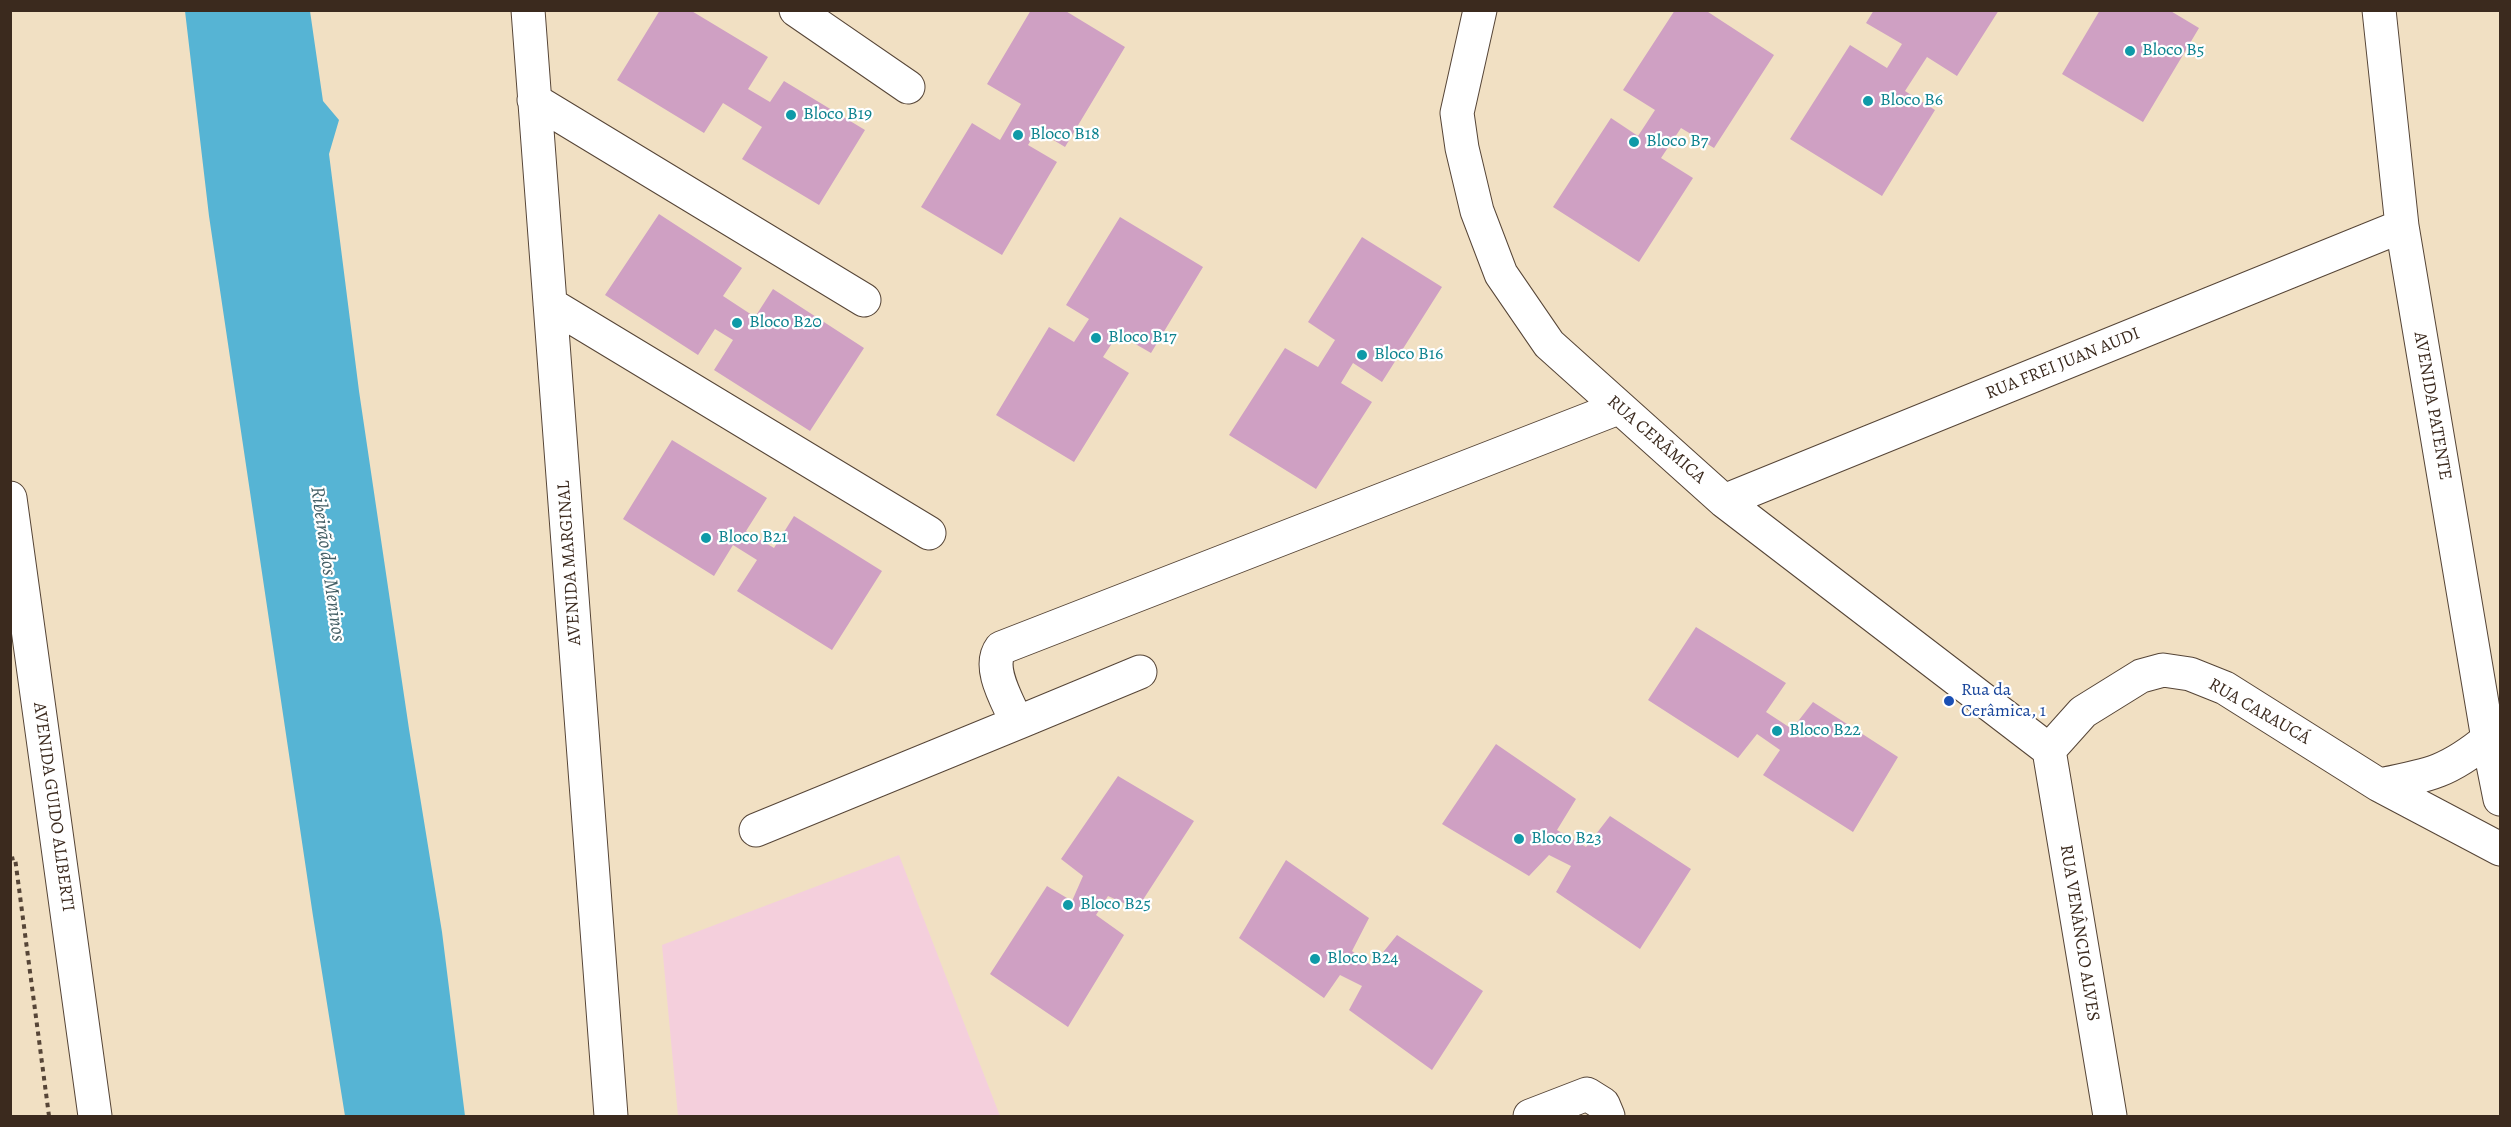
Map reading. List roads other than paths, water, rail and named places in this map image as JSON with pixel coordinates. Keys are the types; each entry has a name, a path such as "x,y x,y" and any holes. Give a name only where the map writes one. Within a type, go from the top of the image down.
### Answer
{"street":[{"name":"AVENIDA MARGINAL","path":"528,10 611,1116"},
{"path":"796,10 908,87"},
{"name":"RUA CERÂMICA","path":"1480,10 1458,112 1462,148 1476,212 1500,274 1549,344 1724,501 2049,750"},
{"name":"AVENIDA PATENTE","path":"2379,10 2402,226 2500,799"},
{"path":"534,100 864,300"},
{"name":"RUA FREI JUAN AUDI","path":"1724,501 2402,226"},
{"path":"550,304 929,533"},
{"path":"1017,723 995,669 996,654 1001,648 1618,408"},
{"name":"AVENIDA GUIDO ALIBERTI","path":"10,498 95,1116"},
{"name":"RUA CARAUCÁ","path":"2049,750 2083,712 2141,676 2163,670 2190,674 2225,688 2379,784 2500,849"},
{"path":"756,830 1140,672"},
{"path":"2379,784 2445,769 2464,759 2488,738"},
{"name":"RUA VENÂNCIO ALVES","path":"2049,750 2110,1116"},
{"path":"1530,1116 1587,1094 1603,1104 1608,1116"}],"water":[{"name":"Ribeirão dos Meninos","path":"185,11 310,11 323,101 339,120 329,154 359,391 409,729 442,932 465,1116 345,1116 209,216"}],"place":[{"name":"Bloco B5","path":"2130,51"},
{"name":"Bloco B6","path":"1868,101"},
{"name":"Bloco B19","path":"791,115"},
{"name":"Bloco B18","path":"1018,135"},
{"name":"Bloco B7","path":"1634,142"},
{"name":"Bloco B20","path":"737,323"},
{"name":"Bloco B17","path":"1096,338"},
{"name":"Bloco B16","path":"1362,355"},
{"name":"Bloco B21","path":"706,538"},
{"name":"Rua da Cerâmica, 1","path":"1949,701"},
{"name":"Bloco B22","path":"1777,731"},
{"name":"Bloco B23","path":"1519,839"},
{"name":"Bloco B25","path":"1068,905"},
{"name":"Bloco B24","path":"1315,959"}]}
